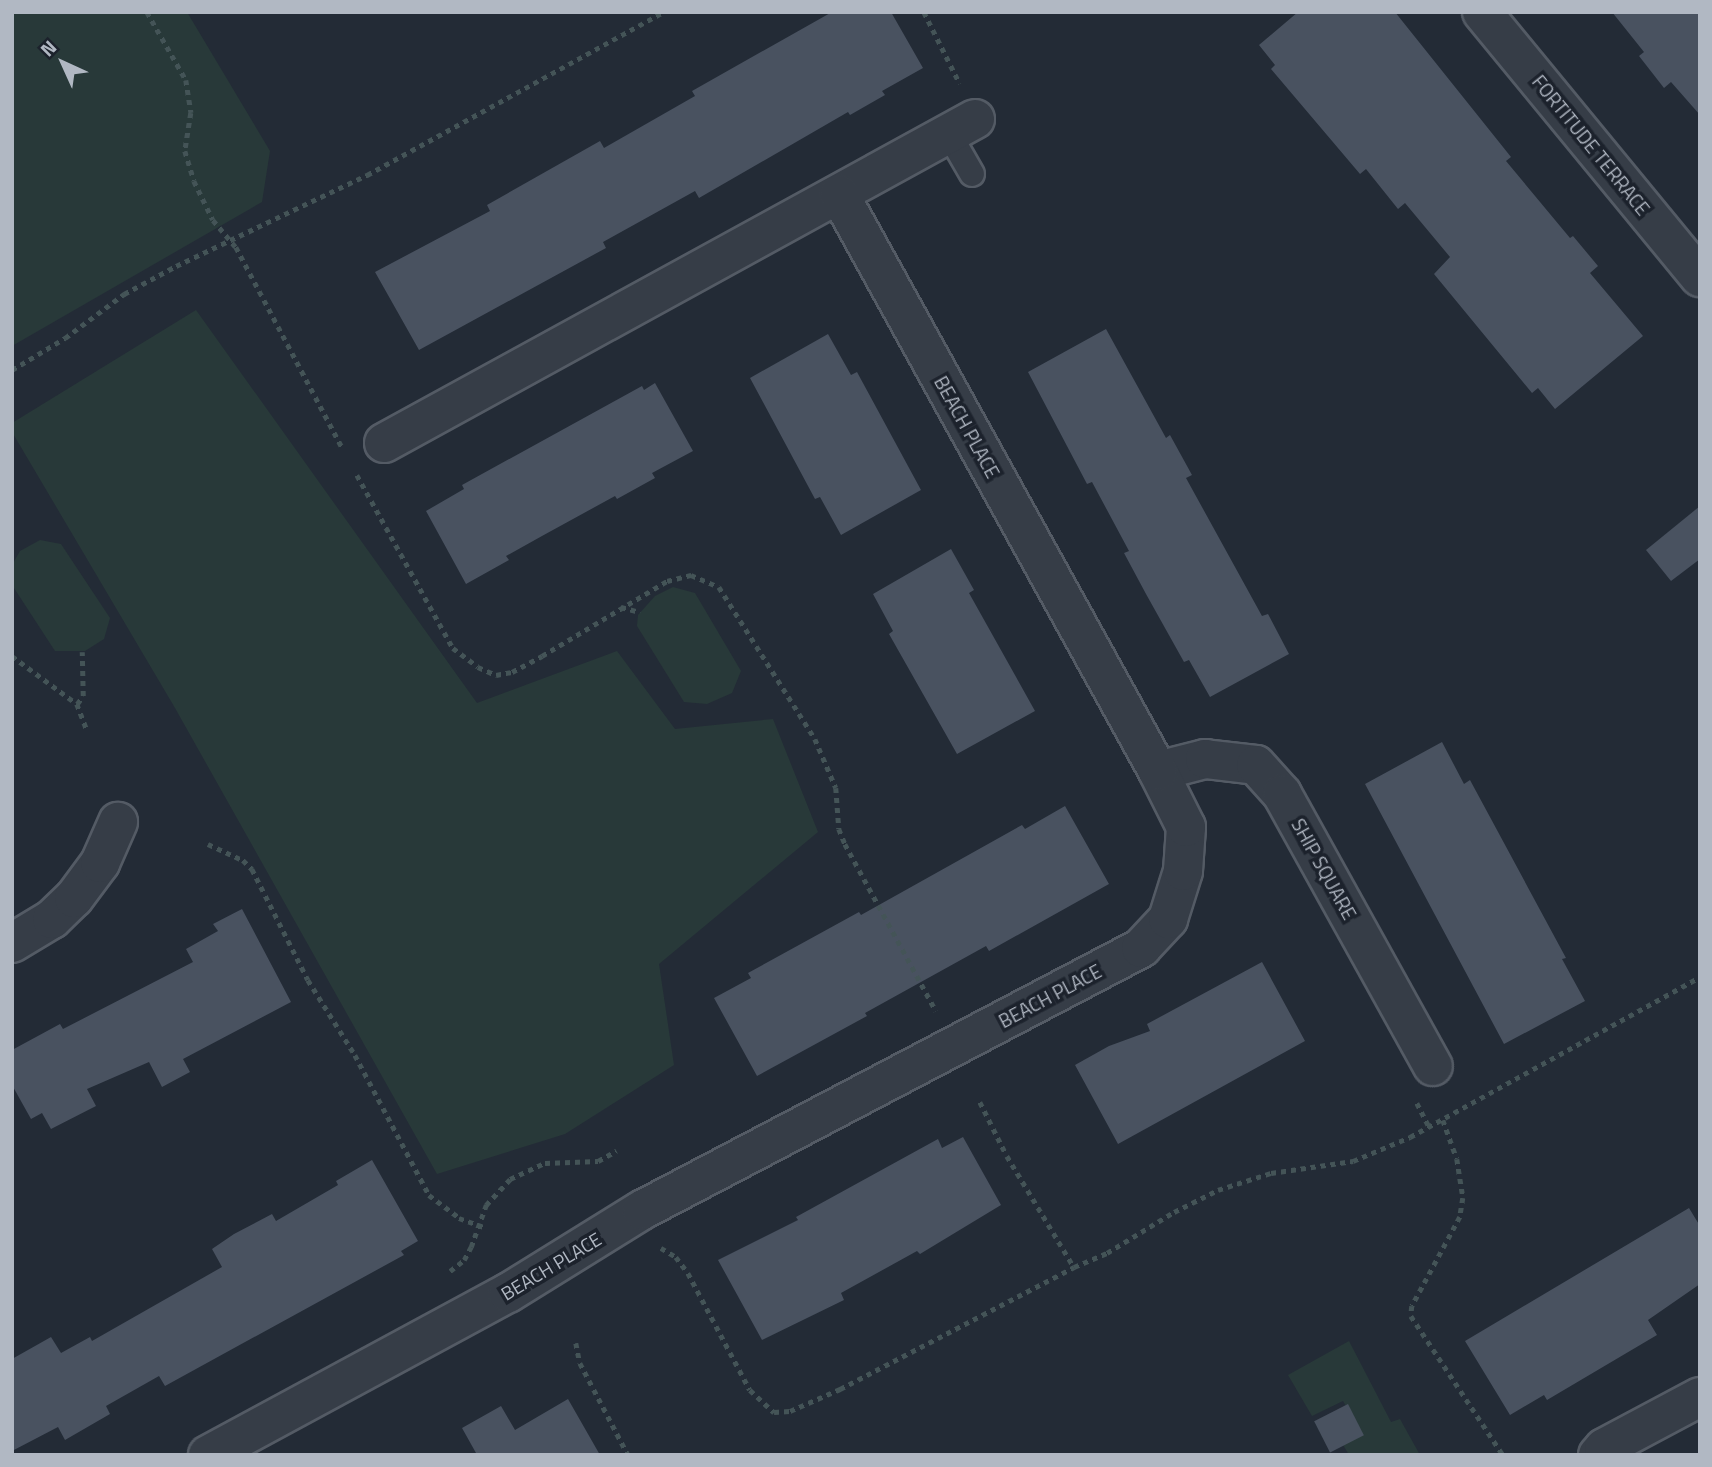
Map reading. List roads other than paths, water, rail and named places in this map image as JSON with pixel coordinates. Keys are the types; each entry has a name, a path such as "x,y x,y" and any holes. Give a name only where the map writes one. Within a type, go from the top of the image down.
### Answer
{"street":[{"name":"FORTITUDE TERRACE","path":"1482,12 1700,277"},
{"path":"384,443 839,194 962,115"},
{"name":"BEACH PLACE","path":"208,1455 508,1293 642,1210 1141,948 1168,919 1183,871 1186,827 1158,771 839,194"},
{"name":"SHIP SQUARE","path":"1158,771 1205,759 1256,765 1282,794 1424,1082"},
{"path":"12,943 52,919 74,898 100,863 118,822"},
{"path":"1598,1455 1604,1448 1700,1397"}],"lane":[{"path":"962,115 972,174"}]}
